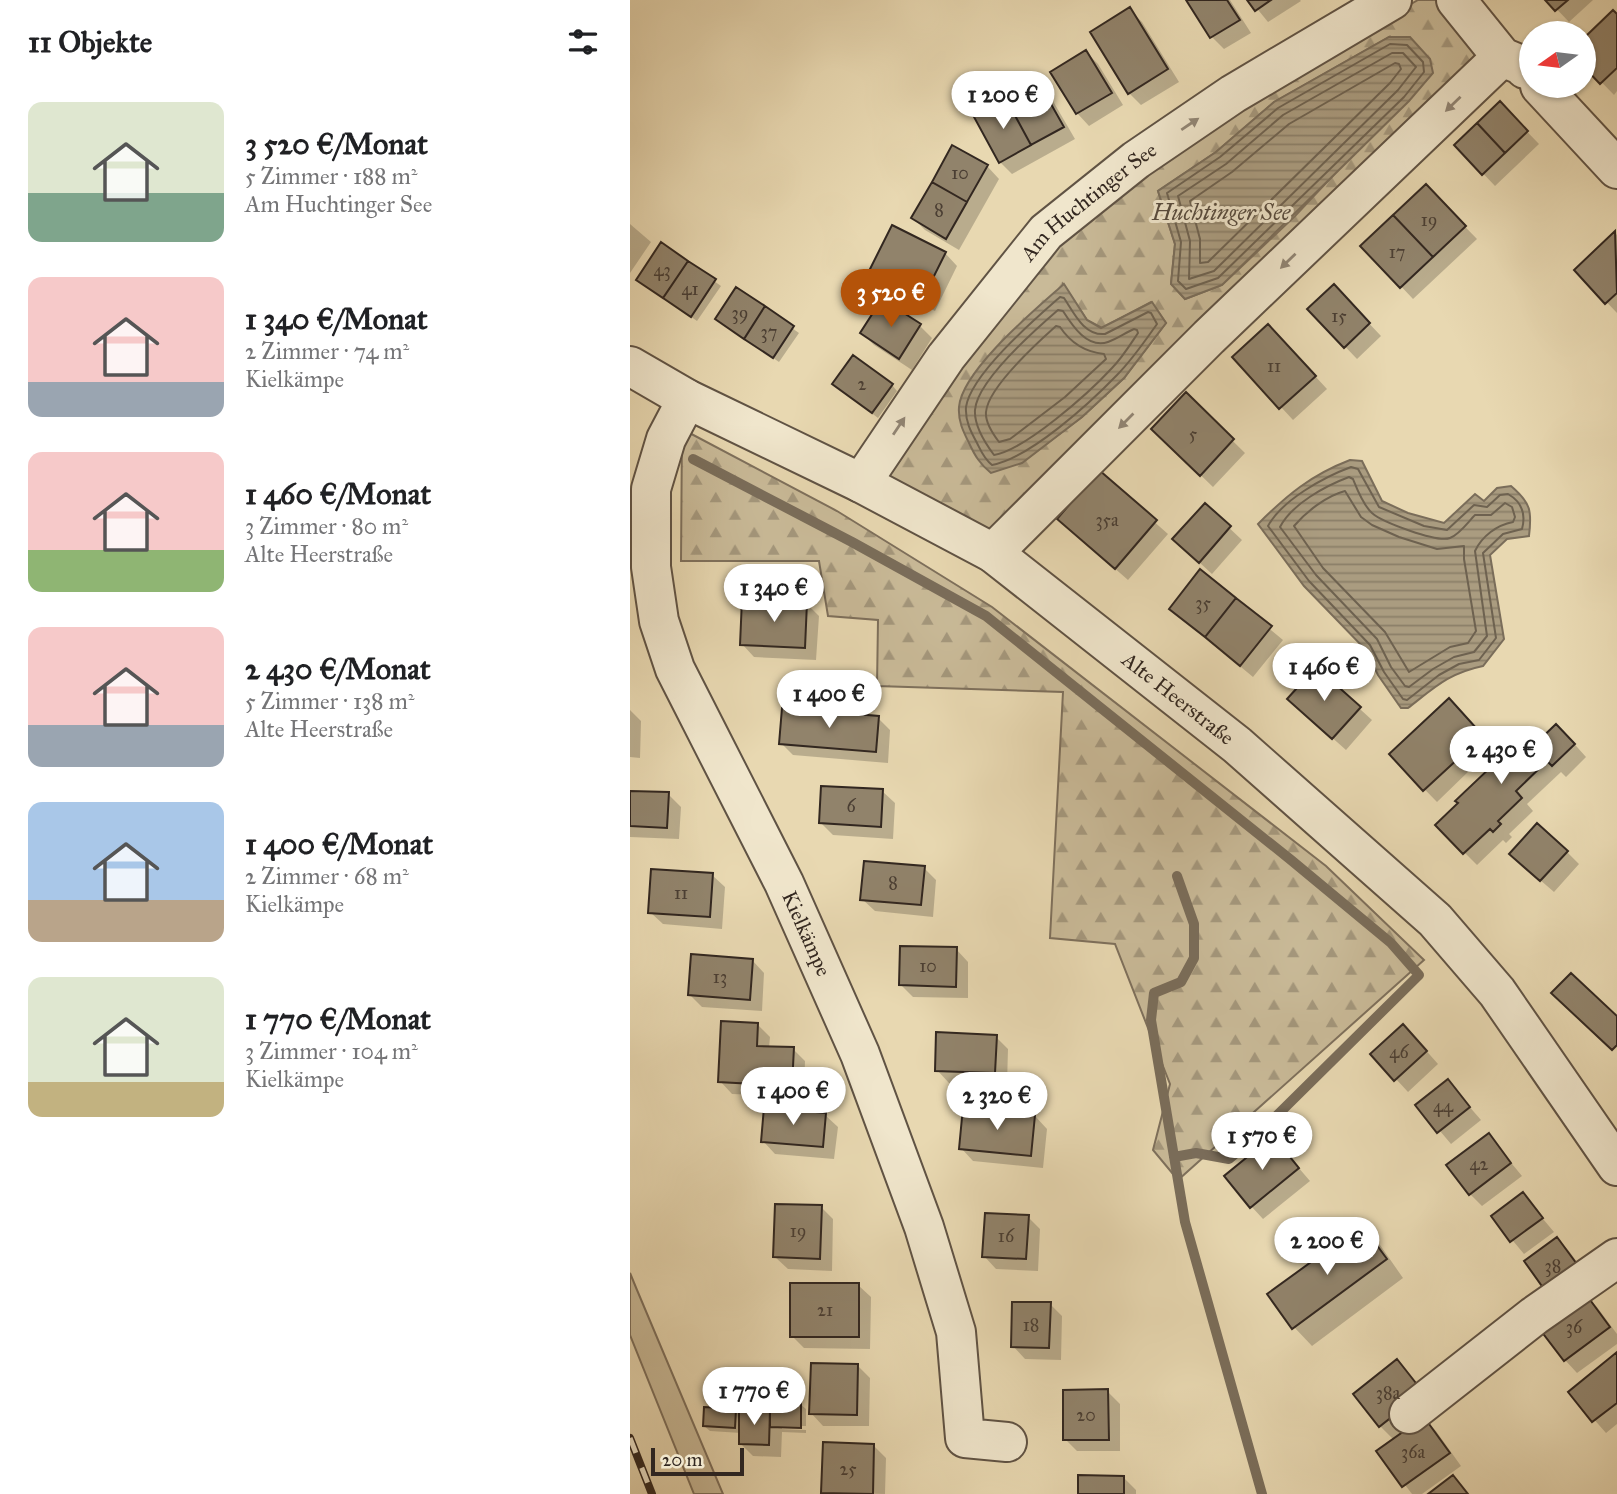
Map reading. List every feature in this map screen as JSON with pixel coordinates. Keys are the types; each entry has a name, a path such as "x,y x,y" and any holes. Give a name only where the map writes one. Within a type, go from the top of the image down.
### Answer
{"street":[{"name":"Am Huchtinger See","path":"861,483 946,357 1046,232 1136,160 1233,94 1392,0"},
{"path":"993,553 1209,337 1517,66 1456,0"},
{"path":"1551,98 1607,159"},
{"name":"Alte Heerstraße","path":"630,366 687,399 861,483 993,553 1237,745 1435,920 1497,992 1617,1166"},
{"name":"Kielkämpe","path":"687,399 666,439 650,489 652,567 659,621 675,669 785,883 860,1054 924,1227 956,1332 965,1438 1007,1442"},
{"path":"1409,1414 1534,1316 1617,1258"}],"green space":[{"path":"1418,0 1437,0 1479,56 984,534 887,479 890,456 1053,247 1179,148 1285,77","holes":["1389,37 1357,150 1295,216 1222,285 1185,299 1171,284 1175,244 1158,191 1216,152 1274,102","1063,284 1087,320 1102,328 1151,302 1166,323 1124,378 1082,417 1022,462"]},
{"path":"682,429 837,511 992,607 1326,866 1424,960 1178,1180 1153,1150 1170,1084 1115,944 1050,938 1063,692 877,686 878,620 828,616 819,561 681,561"},
{"path":"630,1273 723,1494 694,1494 630,1335"}],"water":[{"name":"Huchtinger See","path":"1389,37 1410,37 1430,59 1433,73 1409,101 1222,285 1185,299 1171,284 1175,244 1158,191 1216,152 1274,102"},
{"path":"1064,284 1087,320 1101,328 1152,302 1166,323 1124,378 1082,417 1022,463 991,473 976,456 961,426 959,407 963,392 986,358"},
{"path":"1350,460 1362,461 1382,501 1408,513 1444,523 1475,494 1484,501 1497,488 1511,486 1523,497 1529,508 1529,536 1507,539 1490,555 1504,639 1483,666 1451,677 1408,708 1401,708 1378,675 1365,649 1304,586 1258,524 1300,487 1323,472"}],"building":[{"path":"1186,0 1227,0 1240,20 1210,38"},
{"path":"1247,0 1271,0 1255,11"},
{"path":"1545,0 1568,0 1555,11"},
{"path":"1130,7 1168,69 1128,94 1090,32"},
{"path":"1613,10 1617,14 1617,68 1600,84 1596,80 1596,26"},
{"path":"1086,50 1112,93 1076,114 1050,72"},
{"path":"1038,81 1064,127 1031,145 1006,99"},
{"path":"1006,99 1031,145 999,163 974,117"},
{"path":"1500,101 1528,131 1505,153 1477,123"},
{"path":"1477,123 1505,153 1482,175 1454,145"},
{"path":"952,145 988,165 967,202 932,182"},
{"path":"932,182 967,202 946,239 911,218"},
{"path":"1426,184 1466,226 1433,257 1393,215"},
{"path":"1393,215 1433,257 1400,288 1360,246"},
{"path":"892,225 946,252 922,300 868,273"},
{"path":"1615,231 1617,293 1605,304 1574,270"},
{"path":"661,242 688,261 663,298 636,280"},
{"path":"688,261 716,279 691,317 663,298"},
{"path":"1334,284 1370,323 1344,348 1307,309"},
{"path":"736,287 765,306 744,339 715,319"},
{"path":"882,299 921,324 899,359 860,333"},
{"path":"765,306 794,326 773,358 744,339"},
{"path":"1268,324 1316,376 1279,409 1232,357"},
{"path":"853,355 893,384 872,413 832,384"},
{"path":"1186,392 1234,439 1200,476 1151,429"},
{"path":"1099,470 1157,520 1115,569 1057,519"},
{"path":"1205,503 1231,526 1199,563 1172,539"},
{"path":"1200,569 1236,598 1205,637 1169,609"},
{"path":"1236,598 1272,626 1240,666 1205,637"},
{"path":"742,599 807,602 805,648 740,645"},
{"path":"1316,667 1361,707 1332,739 1287,699"},
{"path":"1449,698 1477,729 1455,750 1461,756 1423,791 1389,754"},
{"path":"782,708 879,716 876,752 779,744"},
{"path":"1556,724 1575,744 1552,766 1547,761 1516,791 1522,798 1498,821 1501,824 1493,832 1490,829 1463,854 1435,825 1458,803 1455,801 1492,766 1486,759 1517,729 1533,746"},
{"path":"821,786 883,789 881,827 819,823"},
{"path":"630,791 669,792 667,828 630,826"},
{"path":"1537,823 1568,851 1540,881 1509,854"},
{"path":"864,861 925,866 921,905 860,900"},
{"path":"651,869 713,873 710,917 648,913"},
{"path":"900,946 957,947 956,987 899,985"},
{"path":"691,954 753,959 750,1000 688,995"},
{"path":"1571,973 1617,1016 1617,1045 1612,1050 1551,993"},
{"path":"721,1021 758,1023 757,1046 794,1047 792,1086 718,1082"},
{"path":"1403,1024 1427,1051 1394,1081 1370,1054"},
{"path":"936,1032 997,1035 995,1073 935,1071"},
{"path":"1448,1079 1470,1107 1437,1133 1415,1105"},
{"path":"764,1107 826,1113 823,1147 761,1142"},
{"path":"963,1107 1035,1115 1031,1156 959,1149"},
{"path":"1489,1133 1511,1163 1469,1195 1446,1165"},
{"path":"1273,1136 1299,1168 1250,1208 1224,1176"},
{"path":"1523,1192 1543,1218 1510,1242 1491,1216"},
{"path":"775,1204 822,1205 820,1259 773,1257"},
{"path":"985,1213 1029,1215 1026,1259 982,1257"},
{"path":"1362,1225 1387,1259 1292,1329 1267,1294"},
{"path":"1557,1237 1582,1271 1549,1296 1524,1261"},
{"path":"790,1283 859,1283 859,1337 790,1337"},
{"path":"1585,1293 1610,1327 1564,1361 1538,1327"},
{"path":"1012,1302 1051,1302 1049,1348 1011,1347"},
{"path":"1617,1352 1617,1403 1592,1422 1568,1392"},
{"path":"1397,1359 1423,1392 1379,1427 1353,1394"},
{"path":"811,1363 858,1364 857,1415 809,1414"},
{"path":"1108,1389 1109,1440 1063,1440 1063,1390"},
{"path":"770,1401 801,1402 801,1428 770,1427"},
{"path":"704,1407 736,1409 735,1428 703,1426"},
{"path":"739,1409 770,1410 769,1445 739,1444"},
{"path":"1424,1417 1450,1453 1402,1487 1376,1451"},
{"path":"823,1442 874,1444 873,1494 821,1493"},
{"path":"1078,1475 1124,1476 1124,1494 1078,1494"},
{"path":"1453,1475 1468,1494 1428,1494"}],"waterway":[{"path":"693,459 986,616 1291,860 1391,943 1419,975 1252,1140 1229,1159 1196,1153 1174,1157"},
{"path":"1177,876 1194,924 1194,958 1181,982 1154,993 1151,1020 1185,1222 1262,1494"}],"railway":[{"path":"630,1438 652,1494"}]}
